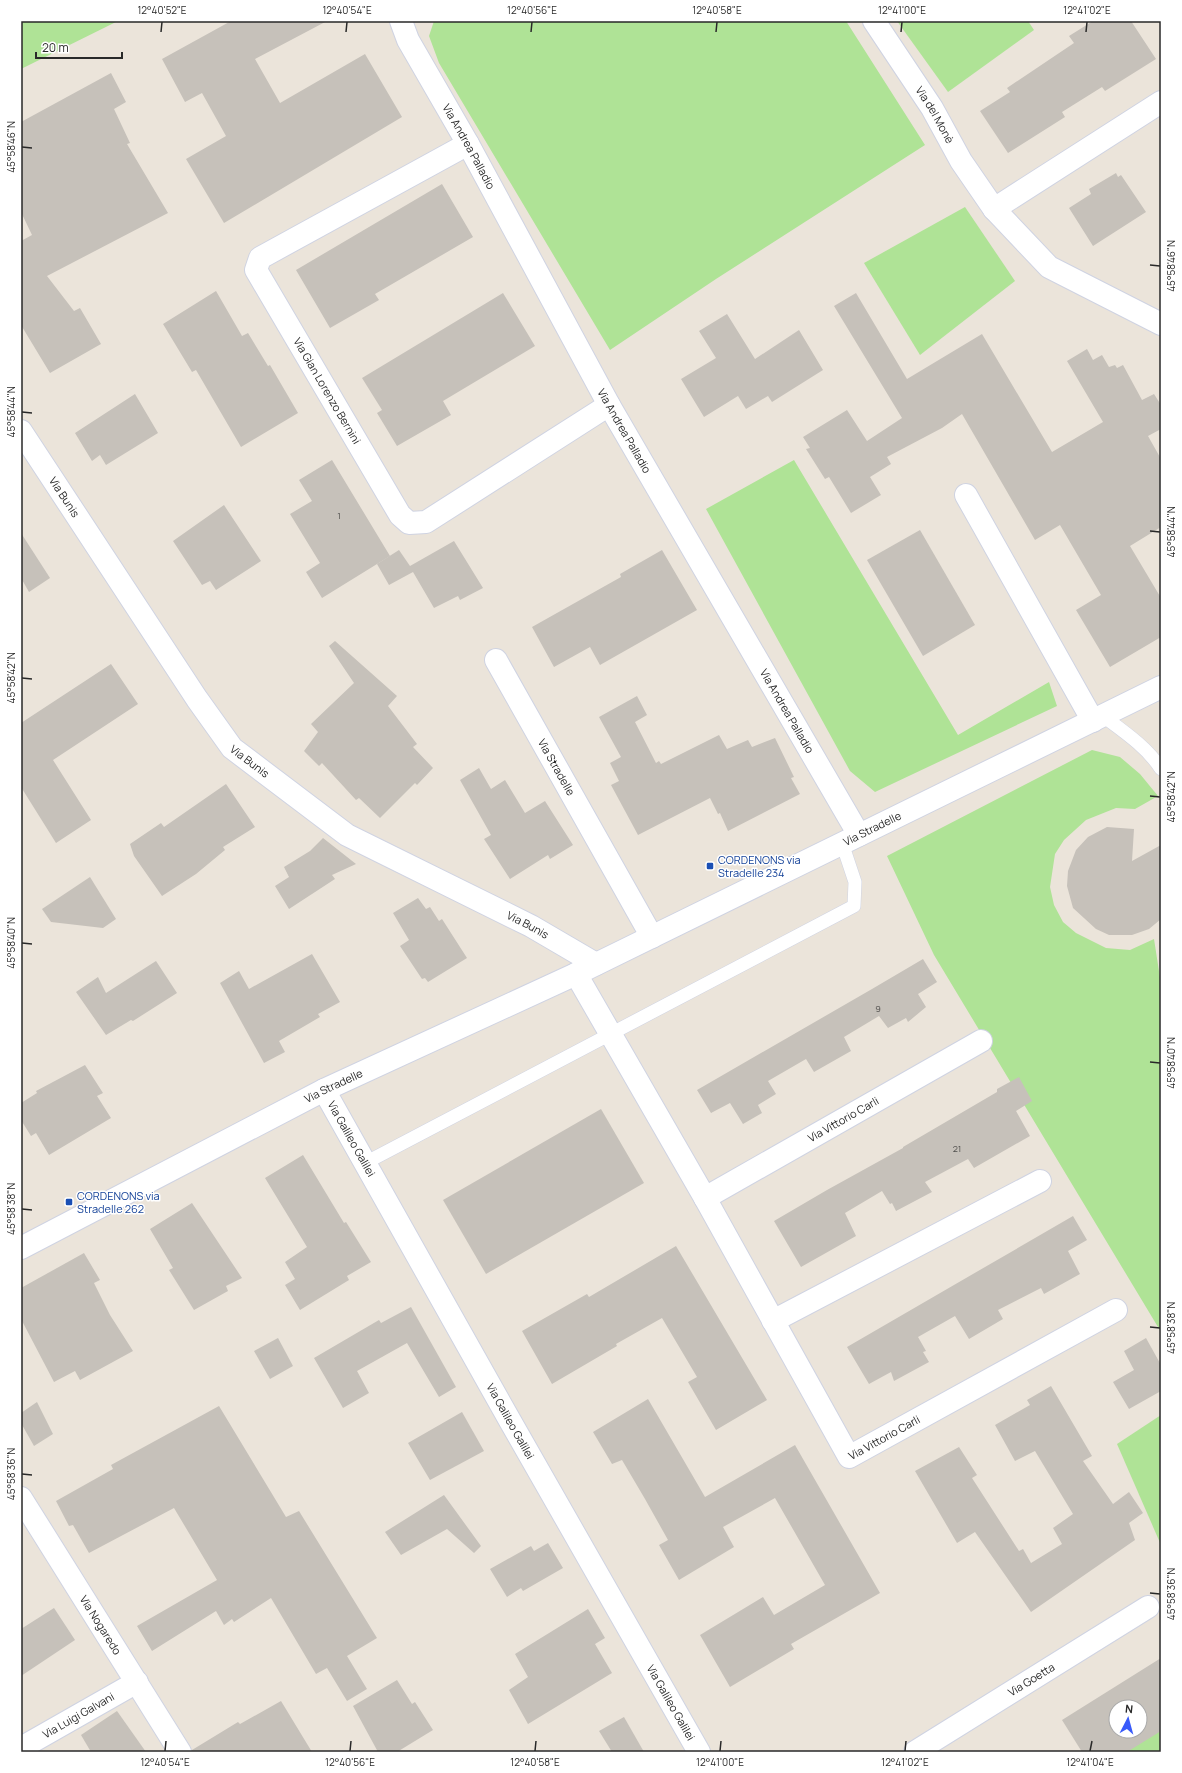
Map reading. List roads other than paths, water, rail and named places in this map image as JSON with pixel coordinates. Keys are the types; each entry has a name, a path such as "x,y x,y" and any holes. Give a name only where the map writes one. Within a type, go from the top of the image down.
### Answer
{"street":[{"name":"Via Andrea Palladio","path":"401,21 408,40 468,144 609,405 850,839"},
{"name":"Via del Monè","path":"874,21 932,108 961,161 994,209 1049,267 1161,324"},
{"path":"994,209 1161,102"},
{"name":"Via Gian Lorenzo Bernini","path":"468,144 260,258 256,270 400,515 409,523 426,522 609,405"},
{"name":"Via Bunis","path":"21,431 197,699 232,748 347,835 531,926 596,964"},
{"path":"966,495 1098,718"},
{"name":"Via Stradelle","path":"496,660 652,937"},
{"name":"Via Stradelle","path":"21,1248 324,1090 576,974 1161,687"},
{"name":"Via Vittorio Carli","path":"576,974 705,1198 849,1457 1116,1310"},
{"name":"Via Vittorio Carli","path":"705,1198 981,1041"},
{"name":"Via Galileo Galilei","path":"324,1090 512,1426 699,1752"},
{"path":"773,1321 1040,1181"},
{"name":"Via Nogaredo","path":"21,1498 180,1752"},
{"name":"Via Goetta","path":"915,1752 1148,1607"},
{"name":"Via Luigi Galvani","path":"21,1748 137,1682"}],"lane":[{"path":"1098,718 1133,739 1161,769"},
{"path":"365,1163 854,906 855,882 850,839"}],"place":[{"name":"CORDENONS via Stradelle 234","path":"710,866"},
{"name":"CORDENONS via Stradelle 262","path":"69,1202"}]}
